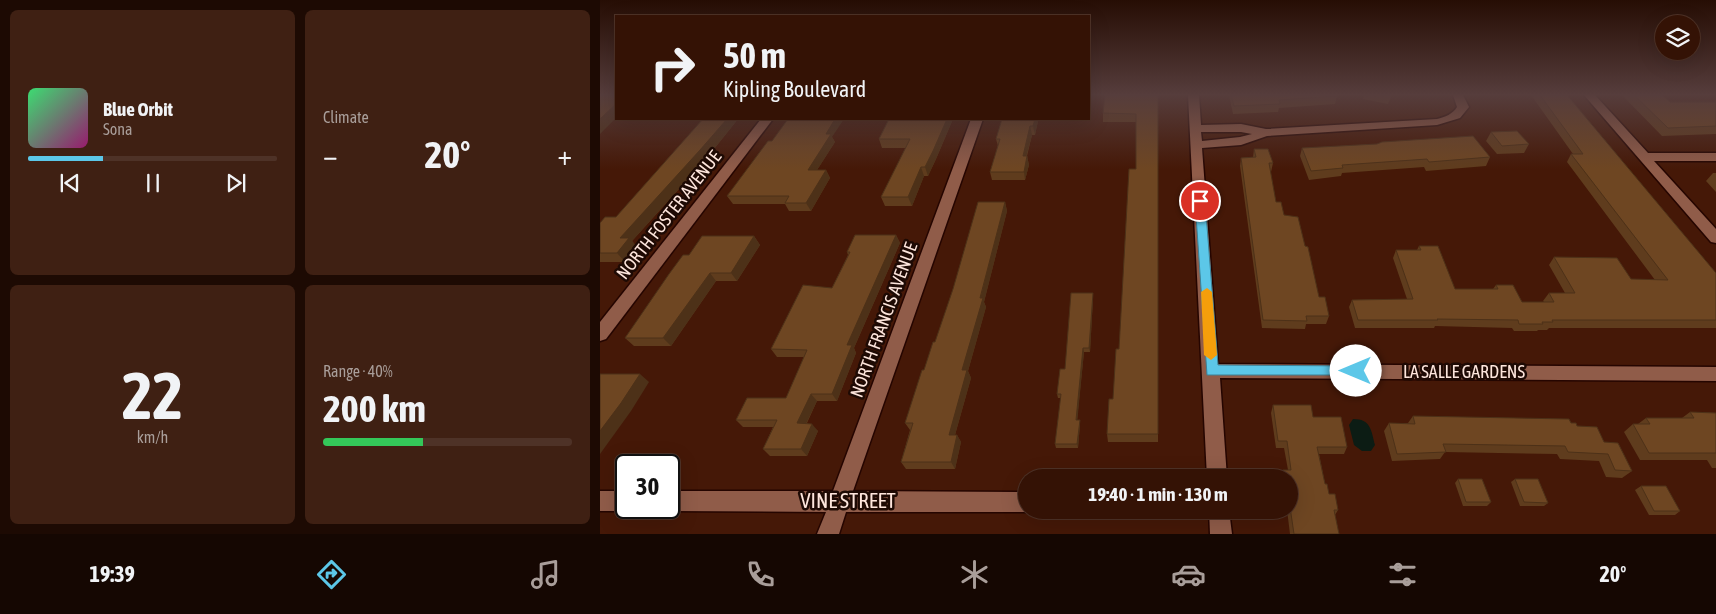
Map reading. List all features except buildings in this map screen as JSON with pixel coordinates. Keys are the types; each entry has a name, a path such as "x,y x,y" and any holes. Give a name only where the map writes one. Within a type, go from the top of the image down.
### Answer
{"street":[{"name":"NORTH FOSTER AVENUE","path":"600,334 766,120"},
{"name":"NORTH FRANCIS AVENUE","path":"828,534 977,120"},
{"path":"1195,120 1212,371 1217,469"},
{"path":"1196,137 1242,141 1266,133 1447,120"},
{"path":"1612,120 1716,238"},
{"path":"1645,157 1716,157"},
{"name":"LA SALLE GARDENS","path":"1212,371 1716,374"},
{"path":"600,501 615,501"},
{"name":"VINE STREET","path":"680,501 1018,502"},
{"path":"1220,519 1221,534"}],"shaded area":[{"path":"1353,419 1363,421 1369,426 1375,445 1371,451 1362,451 1354,445 1349,425"}],"slow traffic":[{"path":"1207,292 1211,355"}],"route":[{"path":"1200,201 1212,371 1356,371"}]}
